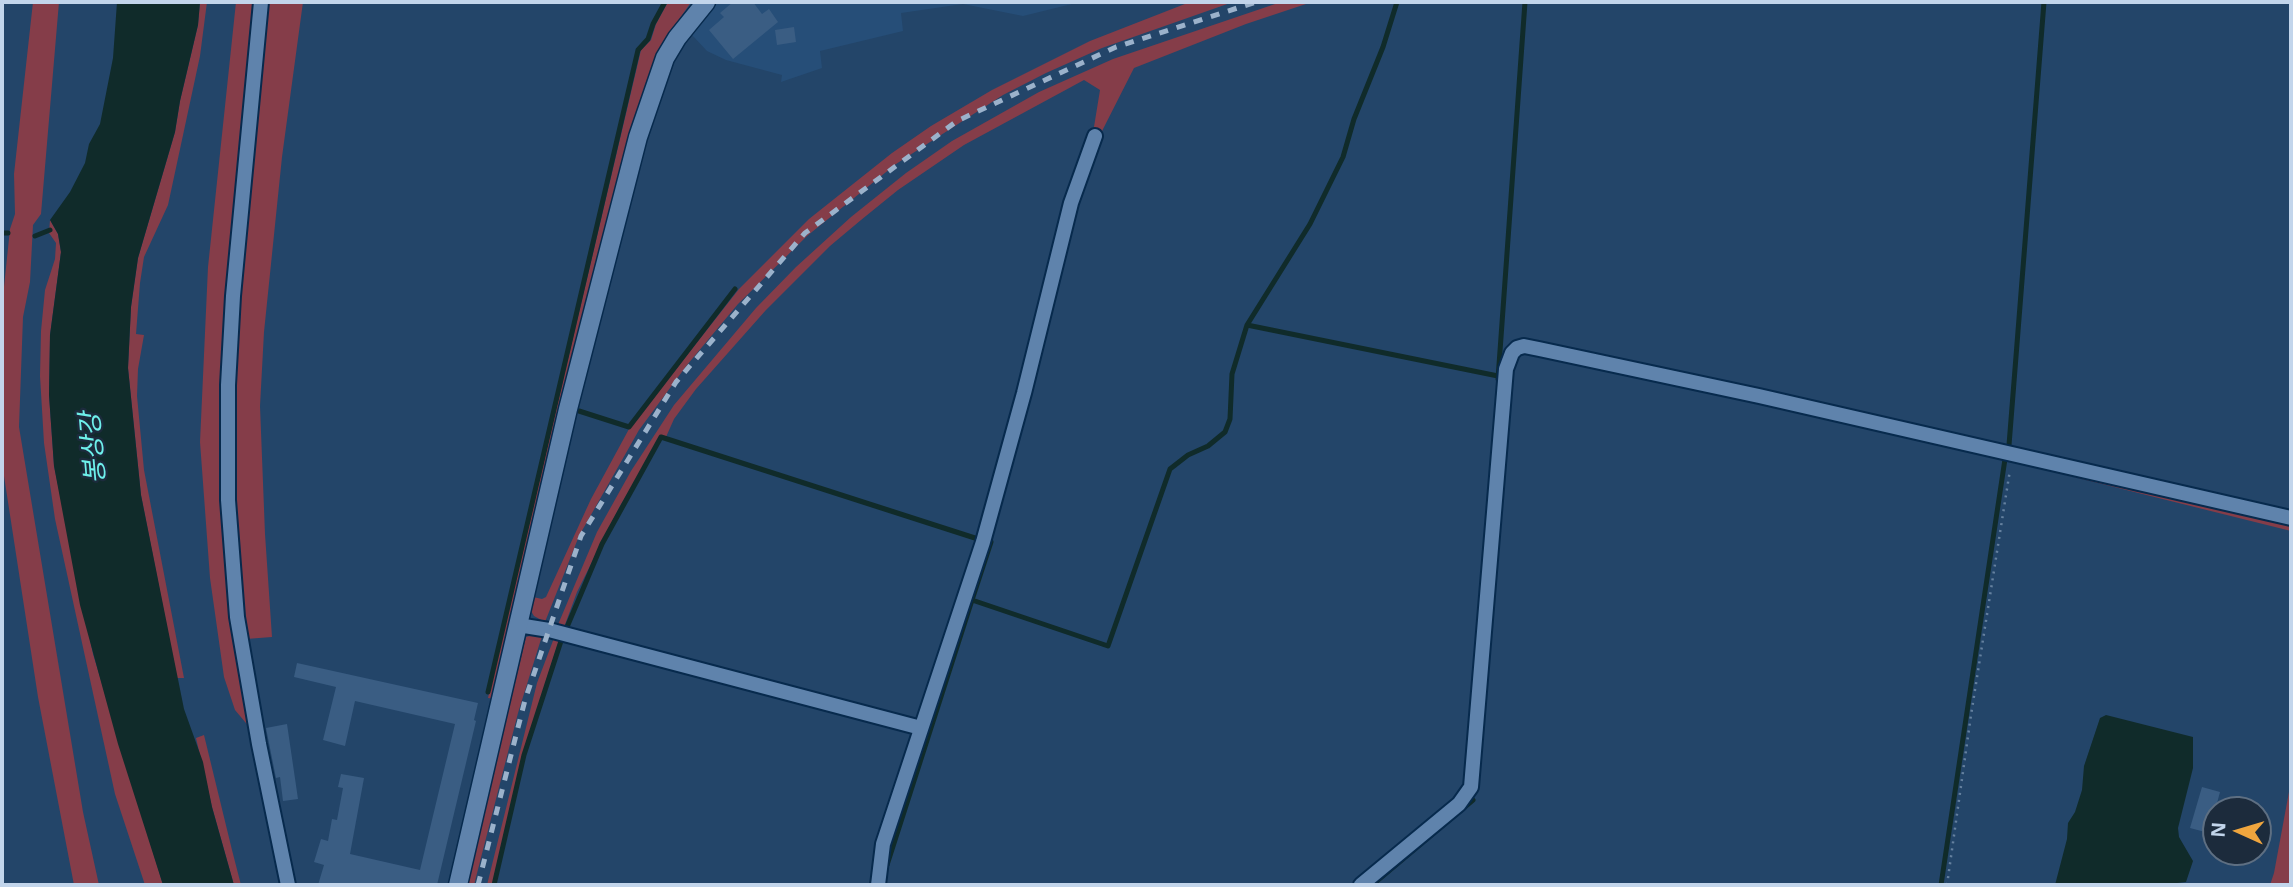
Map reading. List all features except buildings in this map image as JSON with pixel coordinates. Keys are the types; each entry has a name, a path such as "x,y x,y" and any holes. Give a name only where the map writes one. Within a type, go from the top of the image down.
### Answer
{"street":[{"path":"261,2 233,296 228,385 228,500 239,629 288,885"},
{"path":"457,885 568,409 641,127 665,58 677,38 706,2"},
{"path":"878,885 883,844 983,542 1024,393 1071,203 1095,136"},
{"path":"1362,885 1459,804 1471,787 1506,369 1512,353 1517,348 1524,346 1759,396 2291,518"},
{"path":"517,625 549,630 921,728"}],"path":[{"path":"1947,885 1970,715 2012,454"}],"shaded area":[{"path":"33,2 59,2 41,214 33,225 30,282 23,317 19,427 83,812 99,885 74,885 38,697 2,463 2,306 10,229 15,214 14,174"},
{"path":"200,2 207,2 200,56 168,205 144,257 136,334 144,335 137,396 144,470 184,678 177,678 141,495 128,368 131,307 138,258 175,132 198,25"},
{"path":"236,2 257,2 223,509 235,644 251,729 235,710 224,677 210,578 200,442 208,267"},
{"path":"266,2 303,2 282,157 264,332 260,406 272,637 246,639 236,549 233,380"},
{"path":"668,2 691,2 662,45 649,78 609,220 495,699 488,698 641,50 651,40"},
{"path":"691,2 1080,2 1023,16 963,4 901,13 903,31 820,51 822,68 781,82 782,75 726,60 707,51 678,20"},
{"path":"1190,2 1233,2 1102,48 1003,95 896,164 807,236 738,304 687,365 639,430 579,536 545,622 534,616 531,611 533,597 546,597 591,499 629,429 739,289 809,219 892,153 992,90 1090,41"},
{"path":"1281,2 1312,2 1246,24 1134,68 1100,135 1093,133 1100,90 1084,80 964,145 898,190 830,246 766,310 696,389 674,419 666,437 662,436 620,506 577,592 563,630 557,627 597,532 631,471 674,405 756,308 851,217 952,141 1039,92 1113,59"},
{"path":"50,220 58,234 61,252 50,335 49,395 54,466 93,654 163,885 145,885 115,794 55,519 44,443 40,376 45,290 55,259 56,243 49,233"},
{"path":"2016,456 2291,521 2291,531 2014,462"},
{"path":"542,636 518,713 474,885 466,885 526,637"},
{"path":"554,638 559,640 523,754 493,885 487,885 537,683"},
{"path":"204,735 241,885 234,885 212,807 196,738"},
{"path":"2291,781 2291,885 2270,885 2274,873"}],"water":[{"name":"봉상강","path":"117,2 200,2 198,25 175,132 138,258 131,307 128,368 141,495 184,709 203,762 212,807 234,885 163,885 118,744 80,605 54,466 49,395 50,335 61,252 58,234 50,220 70,192 100,124 113,58"},
{"path":"2106,715 2193,737 2193,768 2178,828 2179,837 2193,861 2186,882 2174,885 2055,885 2067,839 2068,823 2075,812 2082,790 2084,766 2100,718"}],"waterway":[{"path":"488,692 638,50 648,39 665,2"},
{"path":"887,865 972,600 1108,646 1170,469 1188,455 1208,446 1225,432 1230,419 1232,374 1247,325 1310,224 1343,157 1354,119 1383,47 1397,2"},
{"path":"1498,379 1525,2"},
{"path":"2009,445 2044,2"},
{"path":"35,236 50,230"},
{"path":"2,233 8,233"},
{"path":"579,411 629,427 735,289"},
{"path":"1247,325 1498,376"},
{"path":"567,627 602,544 661,437 978,539"},
{"path":"1941,885 2005,459"},
{"path":"972,600 991,542"},
{"path":"494,885 524,755 561,641"},
{"path":"1372,885 1473,800"}],"railway":[{"path":"478,885 525,700 581,536 676,382 805,233 957,121 1116,47 1256,2"}]}
